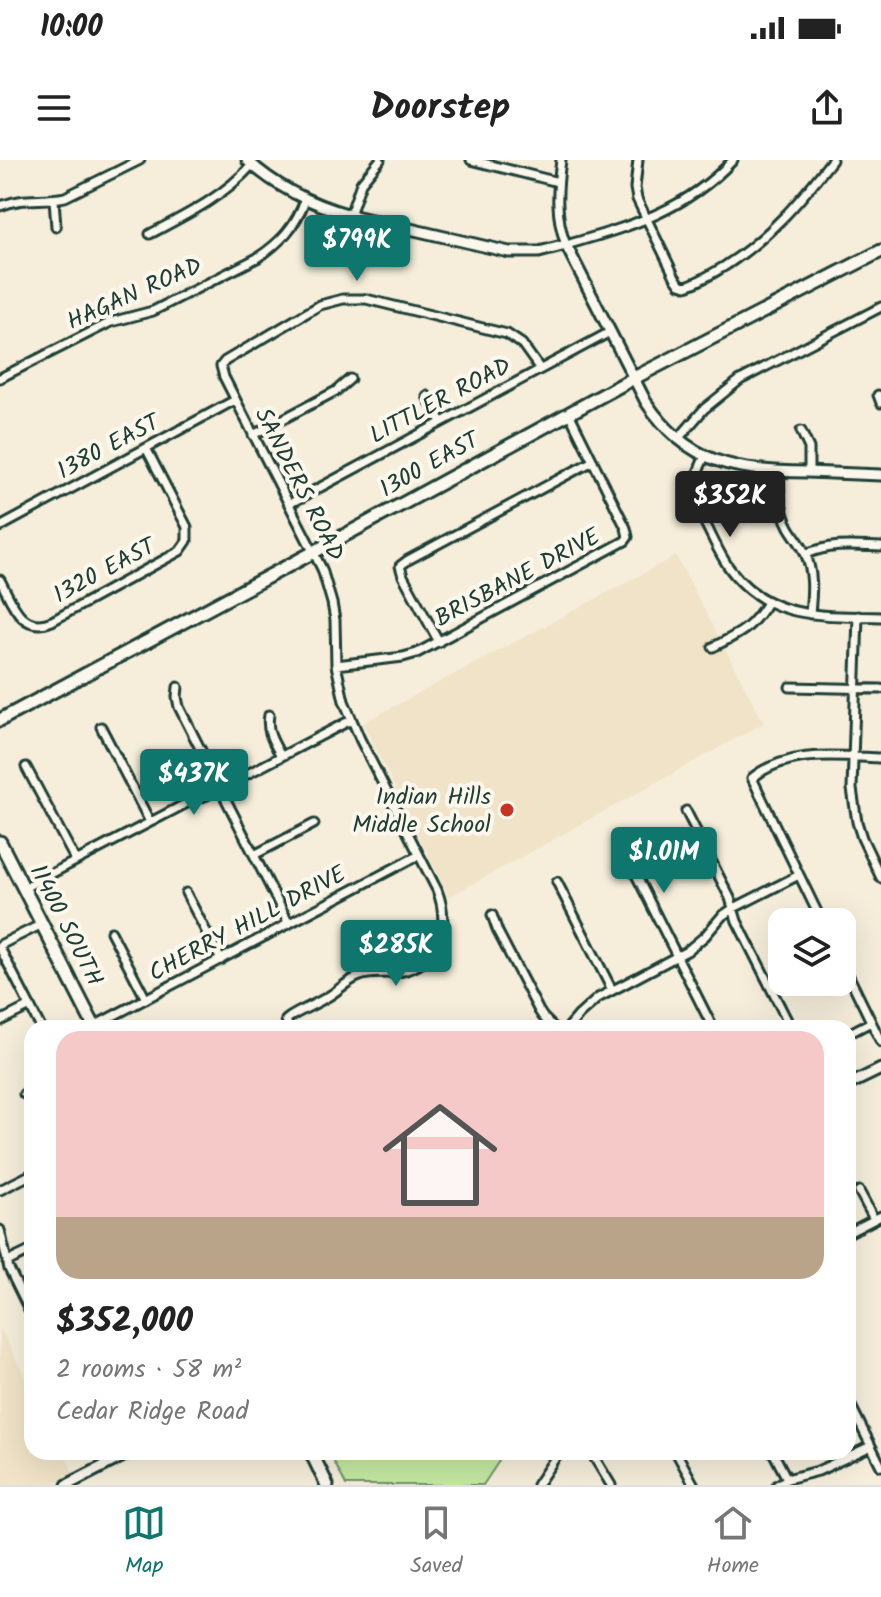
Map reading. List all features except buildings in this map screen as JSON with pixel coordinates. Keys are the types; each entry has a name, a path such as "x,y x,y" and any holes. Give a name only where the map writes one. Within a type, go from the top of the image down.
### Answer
{"main road":[{"name":"1300 EAST","path":"0,720 634,378 881,251"},
{"name":"11400 SOUTH","path":"0,842 90,1020"},
{"path":"315,1460 327,1485"}],"street":[{"path":"0,206 21,199 54,199 74,193 140,160"},
{"path":"350,215 361,183 380,160"},
{"path":"471,160 558,182"},
{"path":"561,160 558,215 566,245 646,402 678,439 705,456 734,467 779,472 881,475"},
{"path":"638,160 637,199 675,277 683,285 692,284 724,266 770,232 832,160"},
{"path":"150,234 209,203 233,185 250,163 286,191 350,215 509,252 539,252 646,220 682,202 733,160"},
{"path":"54,199 56,227"},
{"name":"HAGAN ROAD","path":"0,378 116,320 153,311 257,258 271,249 293,225 305,200"},
{"name":"SANDERS ROAD","path":"286,1020 356,978 370,973 401,972 421,962 441,935 444,911 437,890 351,720 339,683 335,620 322,569 235,400 221,366 320,305 355,298 507,334 522,344 540,369"},
{"path":"678,439 704,409 740,380 881,307"},
{"name":"LITTLER ROAD","path":"289,504 610,332"},
{"path":"253,435 336,391 350,379"},
{"path":"427,396 441,422"},
{"name":"1380 EAST","path":"0,527 235,400"},
{"name":"BRISBANE DRIVE","path":"336,665 403,657 439,642 625,541 628,537 626,528 569,413"},
{"path":"801,431 809,448 809,472"},
{"name":"1320 EAST","path":"0,580 17,612 28,622 39,625 176,555 188,535 184,519 146,448"},
{"path":"705,456 694,488 696,505 728,567 753,593 783,608 810,614 881,617"},
{"path":"439,642 400,566 593,461"},
{"path":"779,472 782,510 806,554 812,577 810,614"},
{"path":"806,554 840,545 881,547"},
{"path":"713,647 748,628 768,601"},
{"path":"858,616 852,789 857,822 881,878"},
{"path":"178,687 179,707 289,924"},
{"path":"790,687 881,689"},
{"path":"269,715 269,735 281,756"},
{"path":"24,888 351,720"},
{"path":"101,727 150,822"},
{"path":"815,908 752,778 801,757 881,758"},
{"path":"26,767 76,861"},
{"path":"686,811 787,1020"},
{"path":"254,855 314,824"},
{"path":"622,847 706,1020"},
{"name":"CHERRY HILL DRIVE","path":"107,1020 419,855"},
{"path":"575,1020 588,1006 612,990 697,944 722,916 734,908 799,875"},
{"path":"557,882 612,990"},
{"path":"186,893 221,960"},
{"path":"492,915 539,1011 547,1020"},
{"path":"37,1020 0,947 42,924"},
{"path":"111,932 146,999"},
{"path":"856,991 881,1042"},
{"path":"0,1021 30,1006"},
{"path":"856,1030 871,1022"},
{"path":"856,1081 881,1069"},
{"path":"0,1190 24,1178"},
{"path":"856,1229 877,1218 859,1191"},
{"path":"0,1230 7,1262 24,1300"},
{"path":"7,1262 24,1254"},
{"path":"856,1416 881,1466"},
{"path":"856,1453 871,1446"},
{"path":"67,1485 83,1481 118,1460"},
{"path":"537,1485 554,1460"},
{"path":"596,1460 611,1485"},
{"path":"680,1460 694,1485"},
{"path":"777,1460 787,1479"},
{"path":"777,1485 841,1460"}],"shaded area":[{"name":"Indian Hills Middle School","path":"676,556 764,723 449,897 363,723"},
{"path":"0,1328 24,1375 24,1460 67,1460 74,1474 52,1485 0,1485"}],"green space":[{"path":"333,1460 499,1461 483,1485 346,1485"}],"place":[{"name":"Indian Hills Middle School","path":"507,810"}]}
